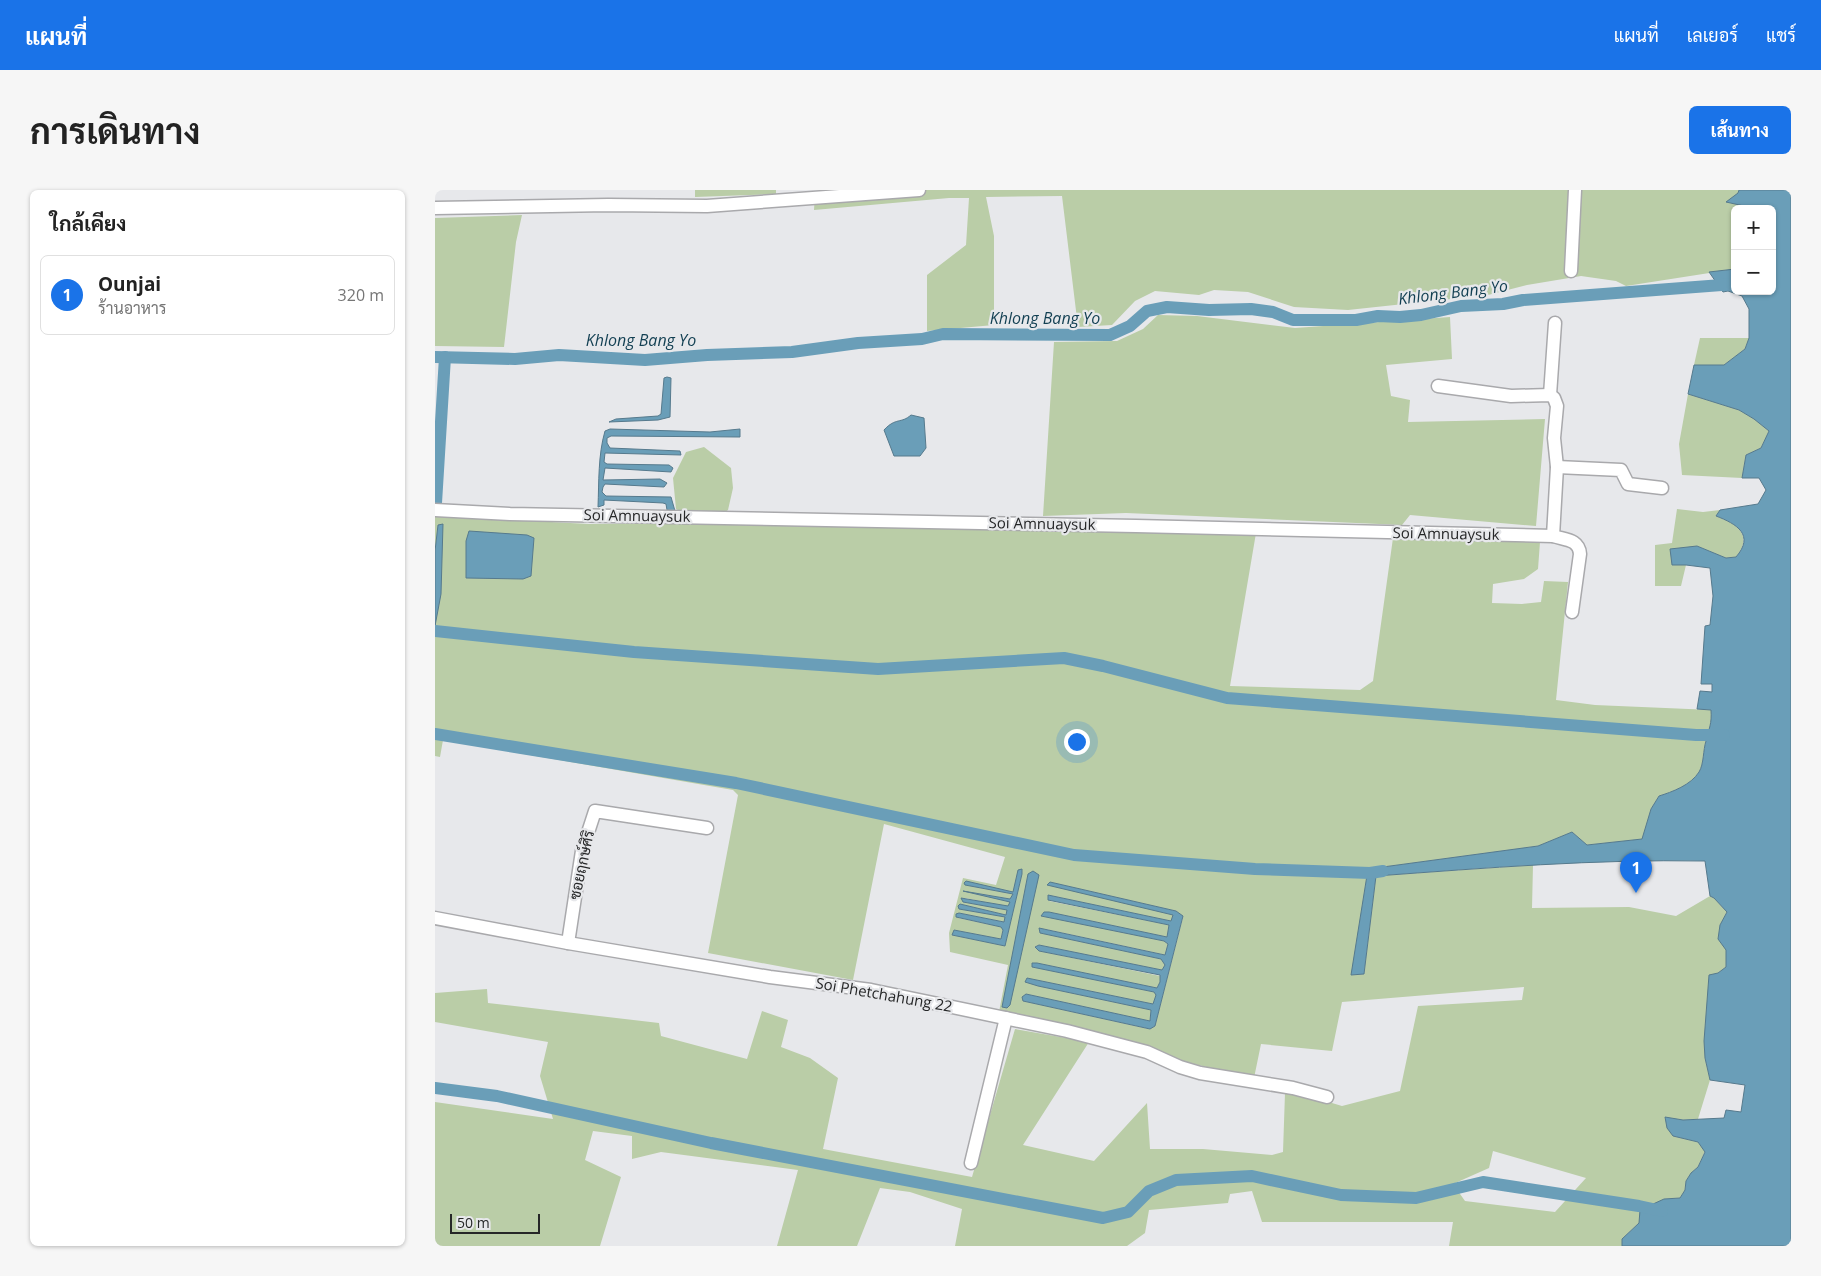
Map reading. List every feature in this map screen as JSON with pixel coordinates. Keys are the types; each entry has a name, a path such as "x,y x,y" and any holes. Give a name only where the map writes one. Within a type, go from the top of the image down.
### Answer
{"street":[{"path":"435,208 707,206 919,190"},
{"path":"1571,271 1575,190"},
{"path":"1550,395 1555,323"},
{"path":"1437,386 1511,396 1550,395 1554,398 1557,406 1554,438 1557,467 1553,536"},
{"path":"1557,467 1621,470 1628,484 1662,488"},
{"name":"Soi Amnuaysuk","path":"435,510 510,514 1553,536 1575,542 1579,547 1580,554 1572,612"},
{"name":"ซอยฤกษ์ศิริ","path":"568,943 582,851 595,811 707,828"},
{"name":"Soi Phetchahung 22","path":"435,918 568,943 770,977 871,990 1067,1031 1147,1052 1180,1067 1293,1088 1327,1097"},
{"path":"971,1163 1006,1018"}],"green space":[{"path":"695,190 776,190 776,194 695,197"},
{"path":"860,190 1739,190 1738,193 1743,205 1731,205 1731,270 1626,286 1616,281 1581,276 1527,285 1488,295 1348,310 1294,307 1248,292 1214,290 1199,295 1155,291 1135,301 1112,325 1078,327 1062,196 986,197 994,236 994,325 927,331 927,275 966,245 969,198 949,198 814,210 815,194"},
{"path":"522,215 516,242 504,347 435,346 435,218"},
{"path":"1158,315 1197,316 1295,328 1450,317 1452,359 1386,365 1391,396 1410,400 1408,422 1545,419 1536,526 1410,515 1402,525 1126,513 1043,516 1054,342 1117,341 1143,329"},
{"path":"1700,338 1749,338 1745,349 1724,365 1694,365"},
{"path":"1688,394 1739,410 1769,431 1761,448 1746,455 1742,478 1682,475 1679,444"},
{"path":"704,447 731,468 733,488 728,510 721,515 683,513 676,509 673,478 686,452"},
{"path":"1677,509 1703,512 1720,510 1716,516 1731,523 1741,531 1743,542 1741,549 1736,557 1726,558 1697,546 1672,565 1686,565 1681,586 1655,586 1655,545 1672,543"},
{"path":"435,516 589,524 688,523 1256,533 1230,686 1360,690 1373,681 1393,538 1540,542 1538,569 1524,579 1493,584 1492,603 1522,604 1541,602 1544,581 1568,582 1556,700 1595,705 1712,710 1701,769 1691,781 1659,796 1651,809 1643,839 1587,845 1572,832 1538,846 1368,869 1352,975 1364,974 1376,876 1533,865 1532,908 1629,907 1676,916 1710,896 1714,898 1727,912 1720,925 1726,950 1726,967 1718,973 1705,1058 1710,1080 1698,1119 1665,1118 1673,1136 1698,1142 1705,1151 1698,1167 1686,1181 1685,1190 1680,1198 1664,1199 1622,1239 1622,1246 1449,1246 1453,1222 1262,1222 1252,1191 1230,1194 1228,1203 1149,1210 1145,1233 1127,1246 955,1246 962,1209 910,1192 880,1188 857,1246 777,1246 798,1170 661,1152 632,1159 632,1136 593,1131 585,1160 621,1177 600,1246 435,1246 435,1102 553,1119 540,1076 548,1042 435,1022 435,993 487,989 488,1003 659,1023 661,1036 747,1059 762,1011 788,1020 781,1047 810,1058 838,1078 823,1149 972,1177 1015,1029 1089,1042 1023,1145 1094,1161 1147,1103 1150,1149 1203,1149 1272,1155 1283,1152 1285,1093 1312,1097 1342,1106 1400,1091 1418,1006 1522,1000 1524,987 1342,1002 1332,1051 1261,1044 1254,1078 1181,1061 999,1012 1008,965 950,952 949,933 963,878 996,885 1005,857 884,824 853,980 708,953 738,795 733,790 443,740 440,757 435,756 435,626 438,525 435,551","holes":["1022,869 1005,946 952,935 954,930 1001,939 1003,929 1001,927 959,918 959,913 1005,922 1005,917 959,909 960,904 1006,915 1008,910 963,902 965,898 1008,907 1011,902 975,893 1011,899 1013,894 965,885 1013,892","1050,882 1176,911 1183,917 1155,1026 1149,1029 1023,1001 1026,994 1150,1021 1151,1010 1026,982 1027,978 1153,1004 1157,995 1154,992 1032,967 1032,964 1037,963 1157,988 1160,976 1039,951 1035,947 1039,945 1162,970 1165,965 1161,959 1040,933 1039,929 1166,955 1168,944 1164,941 1042,916 1049,912 1167,937 1169,925 1049,901 1053,896 1171,921 1174,915","1493,1151 1586,1178 1555,1212 1465,1201 1453,1184 1489,1168"]}],"water":[{"path":"1739,190 1791,190 1791,1246 1622,1246 1622,1239 1639,1223 1640,1210 1664,1199 1680,1198 1685,1190 1686,1181 1698,1167 1705,1152 1698,1142 1673,1136 1667,1128 1665,1117 1683,1120 1724,1118 1726,1110 1741,1112 1745,1085 1710,1080 1705,1058 1704,1041 1709,975 1718,973 1726,967 1726,950 1718,939 1720,925 1727,912 1710,896 1705,861 1623,861 1499,867 1376,876 1364,974 1351,975 1368,869 1538,846 1572,832 1587,845 1642,839 1651,809 1659,796 1691,781 1701,769 1711,719 1711,710 1697,709 1700,691 1712,692 1712,684 1701,684 1705,626 1710,625 1713,596 1710,568 1672,565 1670,549 1697,546 1726,558 1736,557 1744,542 1744,536 1737,527 1716,516 1720,510 1758,504 1766,490 1759,478 1742,478 1746,455 1761,448 1769,431 1739,410 1688,394 1694,365 1724,365 1745,349 1749,338 1749,309 1742,296 1739,295 1776,295 1776,205 1740,205 1726,202 1738,193"},
{"path":"1731,269 1731,292 1723,292 1709,272"},
{"path":"664,378 671,378 670,417 658,420 609,422 616,419 658,416 661,414"},
{"path":"911,415 924,418 926,448 920,456 894,456 884,430 892,423"},
{"path":"610,429 710,432 740,429 740,437 611,436 607,438 610,448 680,451 681,455 605,453 604,462 607,464 669,465 673,468 671,472 605,468 603,480 660,479 667,483 664,487 605,484 602,492 606,496 671,497 675,511 667,510 666,504 663,503 604,500 604,505 598,507 601,449 605,431"},
{"path":"443,524 441,594 435,626 435,551 438,525"},
{"path":"469,531 527,535 534,538 531,576 523,579 466,578 466,541"},
{"path":"1022,869 1005,946 952,935 954,930 1001,939 1003,930 1001,927 956,917 956,914 1004,922 1005,917 959,909 958,906 960,904 1006,915 1007,910 963,902 961,898 1008,906 1010,902 963,891 1010,899 1013,894 965,885 964,883 966,881 1013,892 1018,870"},
{"path":"1033,871 1039,875 1010,1005 1007,1008 1002,1007 1028,874"},
{"path":"1050,882 1176,911 1183,916 1155,1026 1150,1029 1023,1001 1022,997 1026,994 1150,1021 1151,1010 1025,982 1027,978 1153,1004 1156,995 1154,992 1032,967 1032,963 1157,988 1160,982 1160,975 1039,951 1035,947 1039,945 1162,970 1165,965 1161,959 1040,933 1039,928 1165,955 1168,944 1164,941 1041,916 1044,912 1049,912 1167,937 1169,925 1048,900 1048,895 1171,921 1173,915 1047,885"}],"waterway":[{"name":"Khlong Bang Yo","path":"435,357 515,359 559,355 645,360 707,355 792,352 858,343 922,339 943,334 1110,335 1130,326 1147,311 1167,307 1209,310 1251,309 1273,312 1293,320 1356,320 1378,316 1400,317 1421,315 1461,306 1503,304 1523,300 1731,284"},
{"path":"436,503 445,357"},
{"path":"435,631 634,652 878,669 1064,658 1103,666 1227,698 1696,735 1724,735"},
{"path":"435,734 736,783 1074,855 1255,869 1370,873 1383,871"},
{"path":"435,1088 497,1096 711,1143 1103,1218 1128,1212 1149,1191 1176,1180 1252,1176 1341,1195 1416,1198 1483,1182 1662,1211"}],"place":[{"name":"Ounjai","path":"1636,893"}]}
